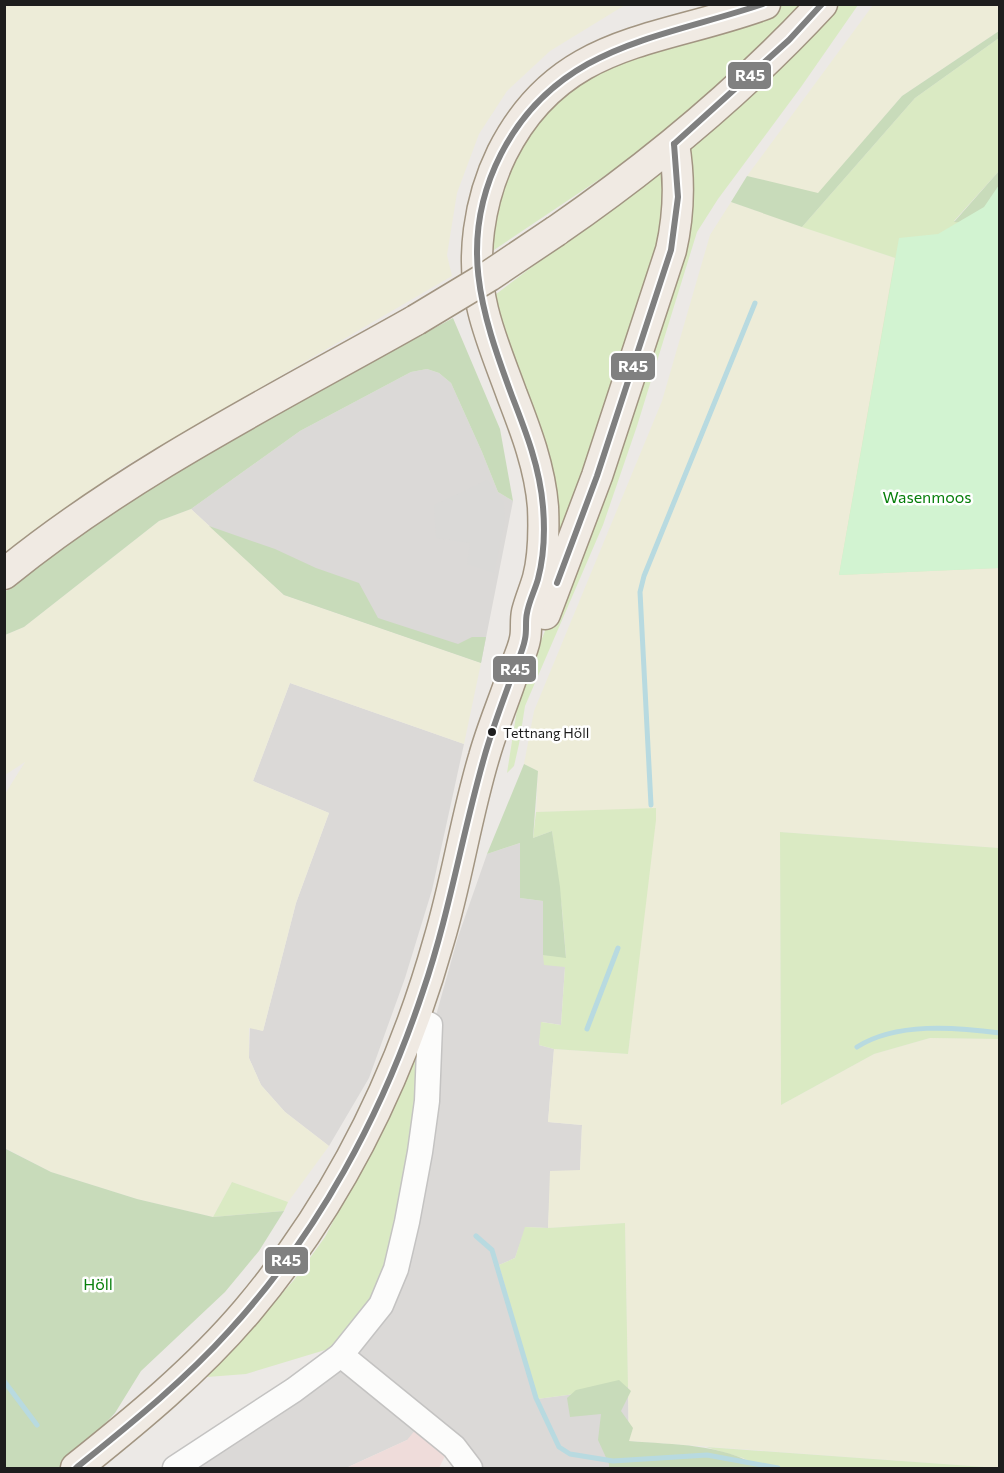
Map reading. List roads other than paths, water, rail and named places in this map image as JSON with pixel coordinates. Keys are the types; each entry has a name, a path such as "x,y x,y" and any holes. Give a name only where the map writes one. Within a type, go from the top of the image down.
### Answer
{"main road":[{"path":"76,1468 141,1416 174,1386 246,1312 318,1214 358,1145 383,1095 414,1017 440,939 490,736 525,639 526,616 539,574 543,541 542,501 538,475 529,442 494,348 480,292 478,254 480,226 493,177 509,141 538,102 559,82 590,60 641,39 740,14 765,4"},
{"path":"4,574 135,480 416,320 489,276 595,204 674,144 789,39 822,4"},
{"path":"525,639 542,621 572,546 671,250 677,222 678,192 674,144"}],"street":[{"path":"175,1468 294,1390 341,1355 381,1305 396,1269 407,1222 427,1101 430,1026 414,1017"},
{"path":"341,1355 454,1447 470,1468"}],"waterway":[{"path":"651,805 640,592 644,576 755,303"},
{"path":"587,1029 618,948"},
{"path":"857,1047 890,1033 927,1028 1000,1033"},
{"path":"476,1236 492,1250 536,1398 559,1447 570,1454 613,1461 707,1455 778,1468"},
{"path":"4,1381 37,1425"}],"place":[{"name":"Tettnang Höll","path":"492,732"}],"park label":[{"name":"Wasenmoos","path":"927,497"},
{"name":"Höll","path":"98,1284"}]}
